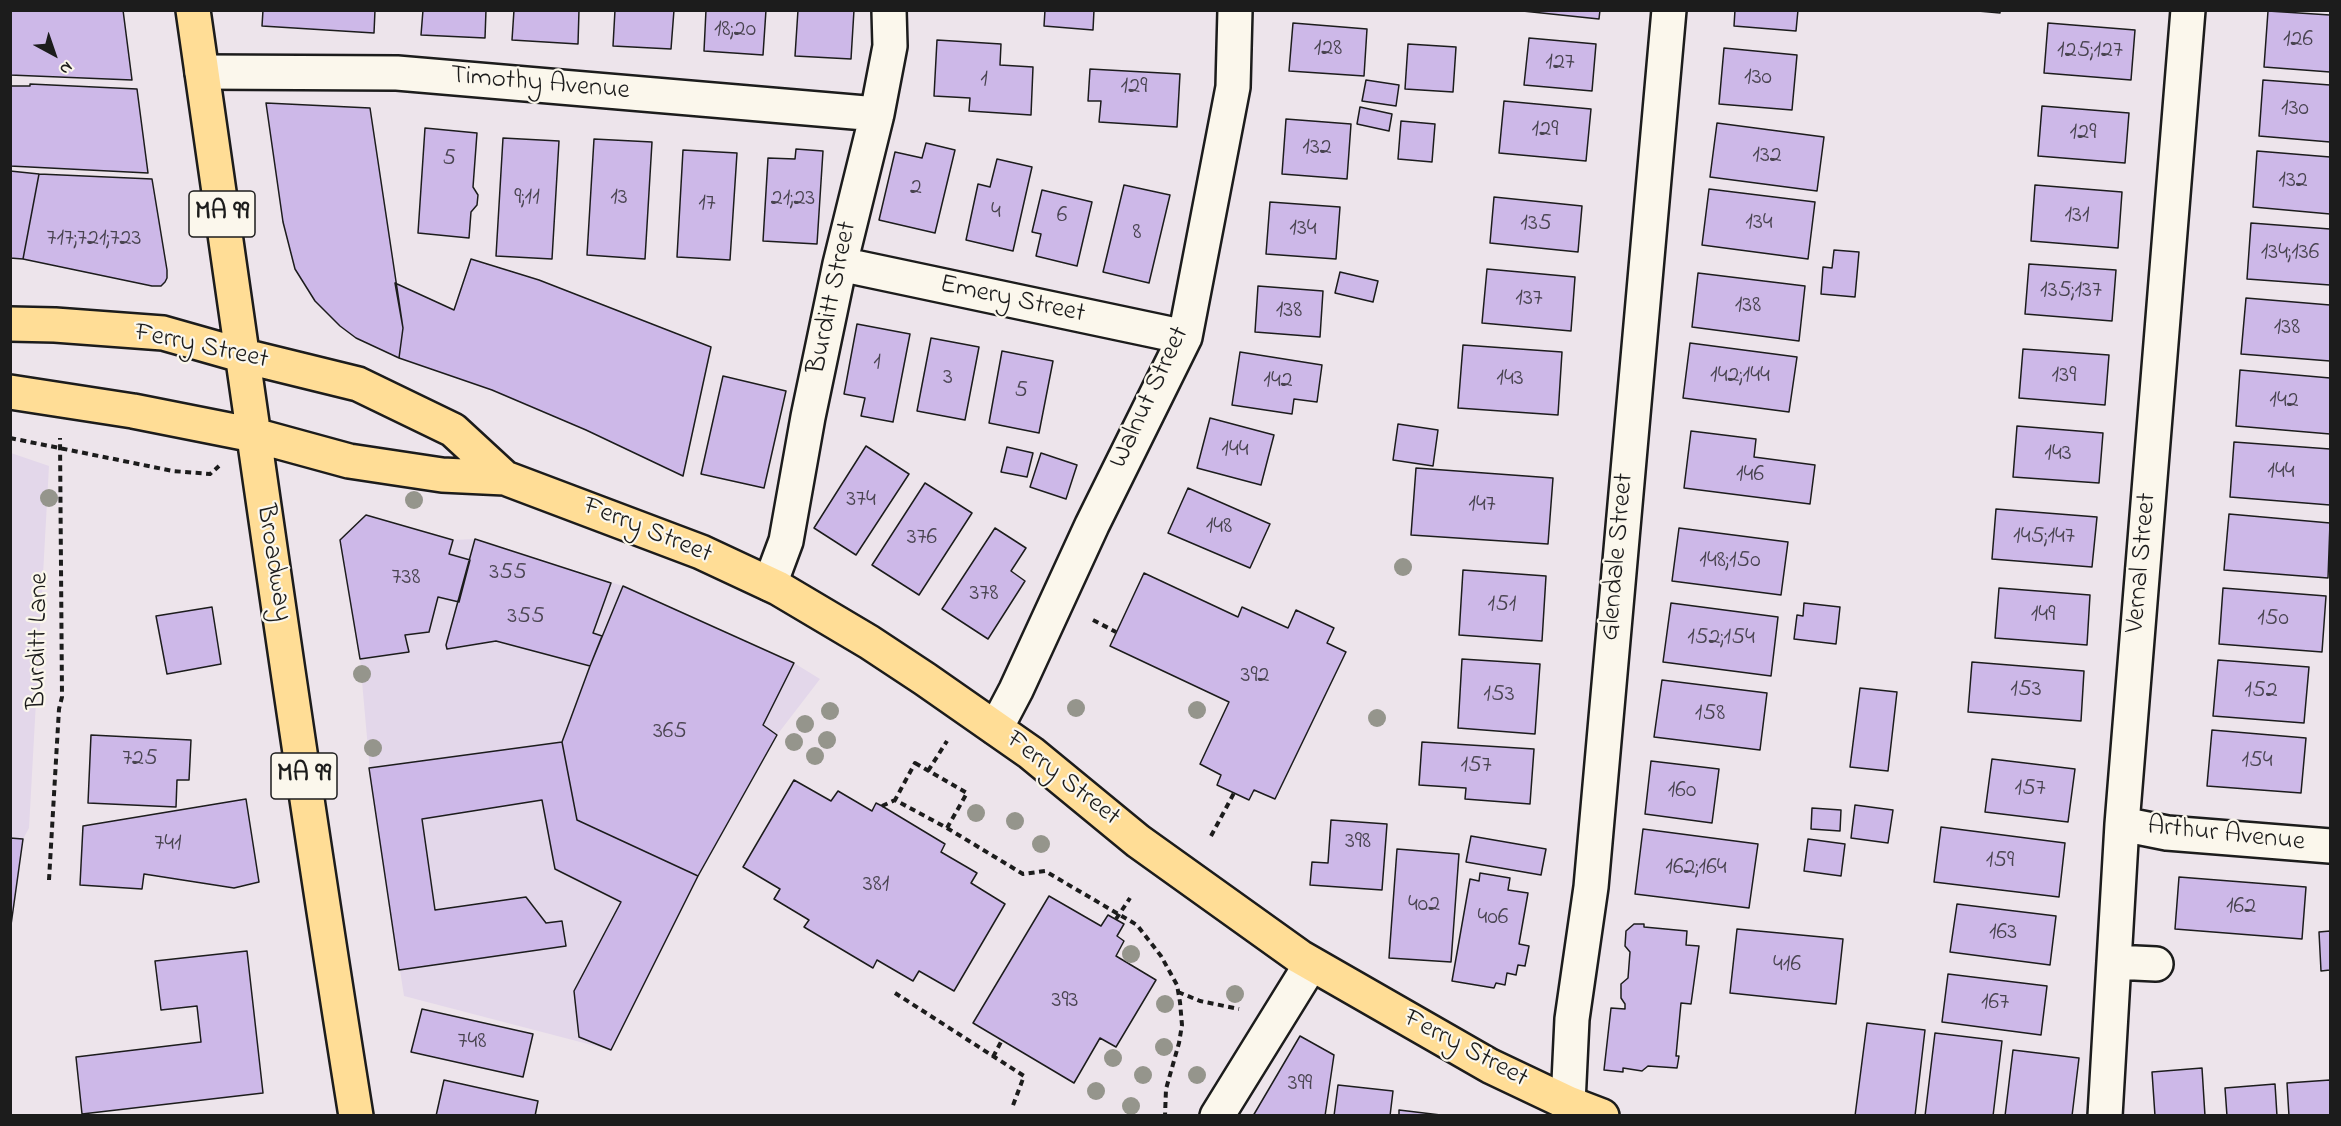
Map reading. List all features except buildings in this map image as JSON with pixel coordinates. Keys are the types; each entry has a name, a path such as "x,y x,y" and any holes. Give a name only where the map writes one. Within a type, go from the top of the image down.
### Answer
{"main road":[{"name":"Broadway","path":"193,10 356,1116"},
{"name":"Ferry Street","path":"10,324 163,333 358,384 453,430 505,478"},
{"name":"Ferry Street","path":"10,392 133,411 254,435 349,461 442,475 505,478 701,552 770,584 869,642 996,728 1053,771 1138,841 1311,964 1568,1109 1602,1116"}],"street":[{"name":"Burditt Street","path":"770,584 786,541 808,417 840,264 877,114 890,46 889,10"},
{"name":"Walnut Street","path":"996,728 1016,690 1092,525 1185,337 1233,87 1235,10"},
{"name":"Glendale Street","path":"1568,1109 1572,1019 1591,887 1669,10"},
{"name":"Vernal Street","path":"2104,1116 2122,824 2188,10"},
{"name":"Timothy Avenue","path":"202,72 397,73 877,114"},
{"name":"Emery Street","path":"840,264 1185,337"},
{"name":"Arthur Avenue","path":"2122,824 2167,833 2331,846"},
{"path":"2114,962 2156,964"},
{"path":"1217,1116 1311,964"}],"path":[{"name":"Burditt Lane","path":"49,880 59,709 62,697 59,401"},
{"path":"10,438 173,471 210,474 254,435"},
{"path":"1093,620 1116,632"},
{"path":"882,806 895,800 915,763 967,793 947,828"},
{"path":"1211,836 1234,793"},
{"path":"895,800 1023,874 1046,871 1119,914 1143,933 1161,957 1177,985 1182,1025 1166,1089 1164,1116"},
{"path":"1116,919 1130,898"},
{"path":"1178,992 1200,1001 1278,1018"},
{"path":"895,993 1024,1076 1012,1108"},
{"path":"993,1057 1002,1040"}],"shaded area":[{"path":"11,453 49,466 29,828 23,839 11,932"},
{"path":"366,515 453,540 475,539 623,586 794,663 820,679 777,735 698,876 611,1050 404,996 371,782 360,659 340,540"}]}
